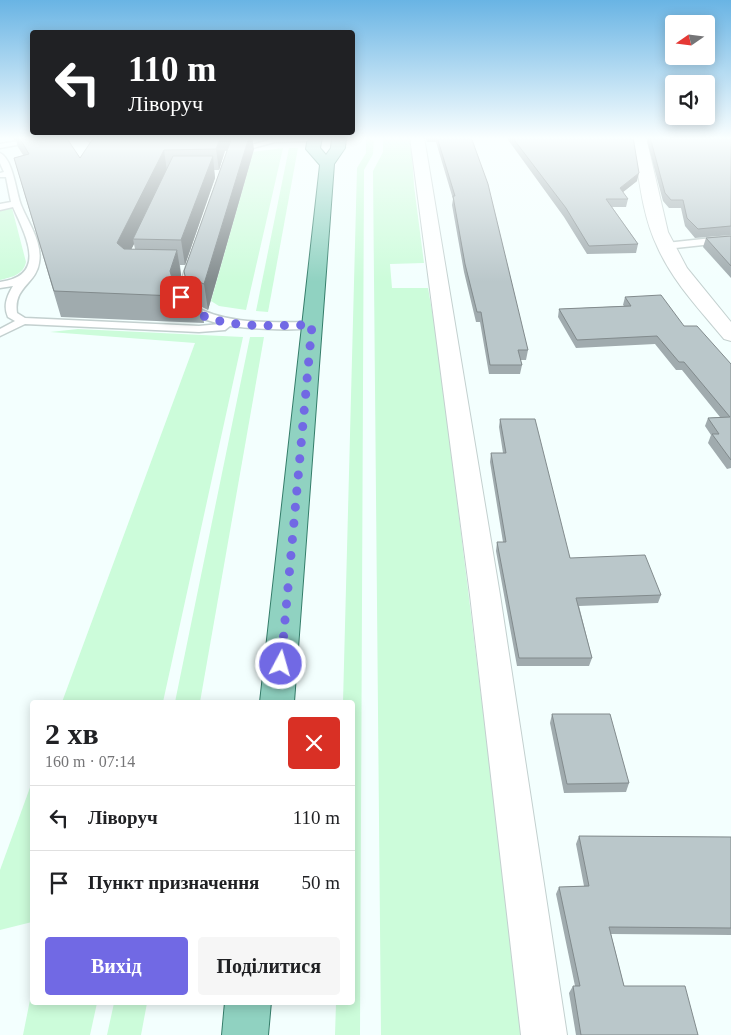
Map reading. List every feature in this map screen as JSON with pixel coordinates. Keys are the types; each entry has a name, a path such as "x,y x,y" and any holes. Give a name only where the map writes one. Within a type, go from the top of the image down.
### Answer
{"main road":[{"path":"277,700 325,185"},
{"path":"245,1035 248,1005"}],"street":[{"path":"424,185 483,586 544,1035"},
{"path":"649,185 658,225 666,246 680,270 731,335"}],"lane":[{"path":"8,185 36,254 35,266 12,294 10,302 12,315 23,321 199,329 248,325 312,325"},
{"path":"0,207 16,204"},
{"path":"666,246 731,240"},
{"path":"196,253 186,270 181,297 183,305 194,313 213,320 248,325"},
{"path":"0,285 23,281"},
{"path":"0,333 23,321"}],"green space":[{"path":"244,185 274,185 246,310 219,306 211,301"},
{"path":"281,185 291,185 268,312 256,311"},
{"path":"357,185 364,185 360,1035 335,1035 336,1005 355,1005 355,700 343,700"},
{"path":"373,185 414,185 424,263 390,264 392,288 428,288 437,339 523,1035 381,1035"},
{"path":"12,208 26,262 20,273 0,280 0,209"},
{"path":"78,329 243,337 163,700 63,700 195,343 50,332"},
{"path":"250,337 264,337 200,700 175,700"},
{"path":"30,788 30,922 0,930 0,870"},
{"path":"30,1000 30,1005 97,1005 90,1035 23,1035"},
{"path":"114,1005 147,1005 141,1035 107,1035"}],"building":[{"path":"22,185 146,185 117,243 124,249 177,250 170,271 173,282 200,297 54,291"},
{"path":"159,185 202,185 181,240 133,239"},
{"path":"215,185 234,185 204,284 185,276 184,271"},
{"path":"452,185 488,185 528,350 518,350 522,365 490,365 481,312 477,312 465,264 453,196 455,196"},
{"path":"549,185 623,185 620,188 628,199 606,199 638,244 589,246 566,208"},
{"path":"663,185 731,185 731,226 698,229 687,218 683,200 671,200 665,193"},
{"path":"731,236 731,266 706,238"},
{"path":"661,295 684,326 697,326 731,364 731,460 712,434 719,434 708,418 730,417 684,362 679,362 657,336 577,340 559,309 631,306 625,297"},
{"path":"500,419 535,419 570,558 645,555 661,595 576,598 592,658 519,658 497,542 506,542 491,453 506,453"},
{"path":"552,714 610,714 629,783 567,784"},
{"path":"579,836 731,837 731,928 609,927 624,986 685,986 698,1035 581,1035 573,986 580,986 559,887 589,886"}],"route":[{"path":"181,297 183,305 194,313 213,320 248,325 312,325 281,664"}]}
